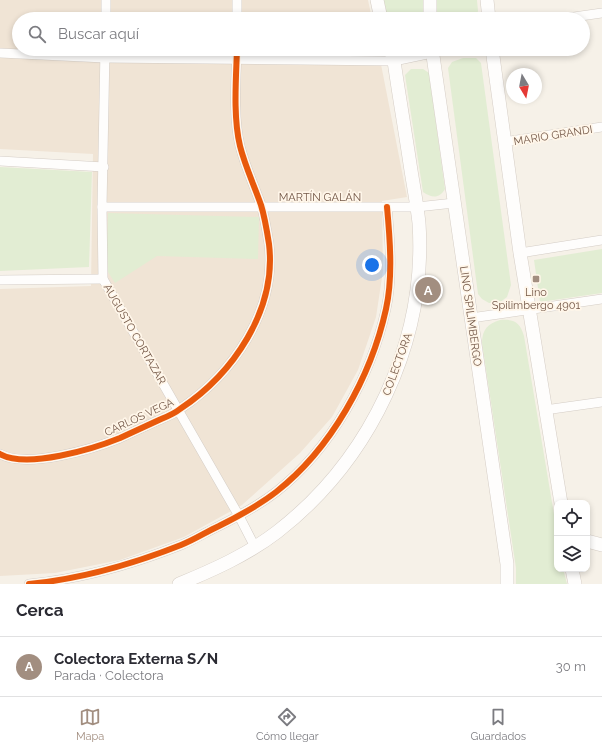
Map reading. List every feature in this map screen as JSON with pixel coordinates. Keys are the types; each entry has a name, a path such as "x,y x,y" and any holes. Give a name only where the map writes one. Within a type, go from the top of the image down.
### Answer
{"main road":[{"path":"377,0 380,12"},
{"path":"430,0 430,12"},
{"path":"487,0 488,12"},
{"name":"COLECTORA","path":"179,584 234,560 276,533 295,517 330,482 359,444 381,406 398,368 414,308 418,266 419,225 392,56"},
{"name":"LINO SPILIMBERGO","path":"437,56 454,203 507,564 507,584"},
{"path":"493,56 520,253 560,500"},
{"path":"553,460 566,500"},
{"path":"590,542 602,545"},
{"path":"573,572 576,584"}],"street":[{"path":"106,0 106,12"},
{"path":"237,12 238,0"},
{"path":"590,15 602,13"},
{"path":"0,53 12,53"},
{"name":"AUGUSTO CORTAZAR","path":"105,56 102,207 103,279 179,410 255,547"},
{"path":"170,56 236,59 353,56"},
{"name":"CARLOS VEGA","path":"0,454 4,457 25,459 45,458 64,455 114,440 179,410 203,392 232,362 242,347 254,325 264,298 268,276 269,246 267,229 261,206 247,170 237,132 236,56"},
{"name":"MARIO GRANDI","path":"504,142 602,127"},
{"path":"0,162 104,166"},
{"name":"MARTÍN GALÁN","path":"102,207 417,207 454,203"},
{"path":"29,584 56,581 135,561 182,544 260,504 277,492 298,473 314,455 348,408 359,387 377,344 386,308 390,274 390,234 387,207"},
{"path":"520,253 602,240"},
{"path":"0,280 103,279"},
{"path":"471,318 602,299"},
{"path":"545,410 602,402"}],"shaded area":[{"path":"0,0 368,0 371,12 12,12 12,56 379,56 407,197 382,201 383,271 376,317 358,370 332,417 300,453 242,505 184,537 120,560 55,573 0,576 0,289 91,286 93,154 0,149"}],"green space":[{"path":"383,0 424,0 424,12 386,12"},
{"path":"435,0 477,0 478,11 436,12"},
{"path":"463,58 476,58 481,63 511,285 507,297 499,303 489,303 482,299 478,294 448,68 452,62"},
{"path":"411,69 423,69 429,73 445,189 438,196 432,196 423,192 405,75"},
{"path":"0,167 92,172 89,267 0,271"},
{"path":"108,213 259,217 258,259 157,256 115,283 106,269"},
{"path":"602,249 602,293 540,302 534,260"},
{"path":"500,320 516,322 521,327 524,336 554,514 554,572 564,572 567,584 516,584 516,568 482,343 483,334 486,328 492,323"}],"cycle path":[{"path":"0,454 12,458 26,459 60,456 120,438 170,415 178,411 199,395 217,378 234,359 247,338 258,316 266,293 270,269 269,244 266,224 244,161 236,123 237,56"},
{"path":"29,584 48,582 106,570 191,541 255,506 276,492 296,475 331,433 346,410 359,385 379,335 386,309 390,284 390,245 387,207"}],"place":[{"name":"Lino Spilimbergo 4901","path":"536,279"},
{"name":"Colectora Externa S/N","path":"428,290"}]}
